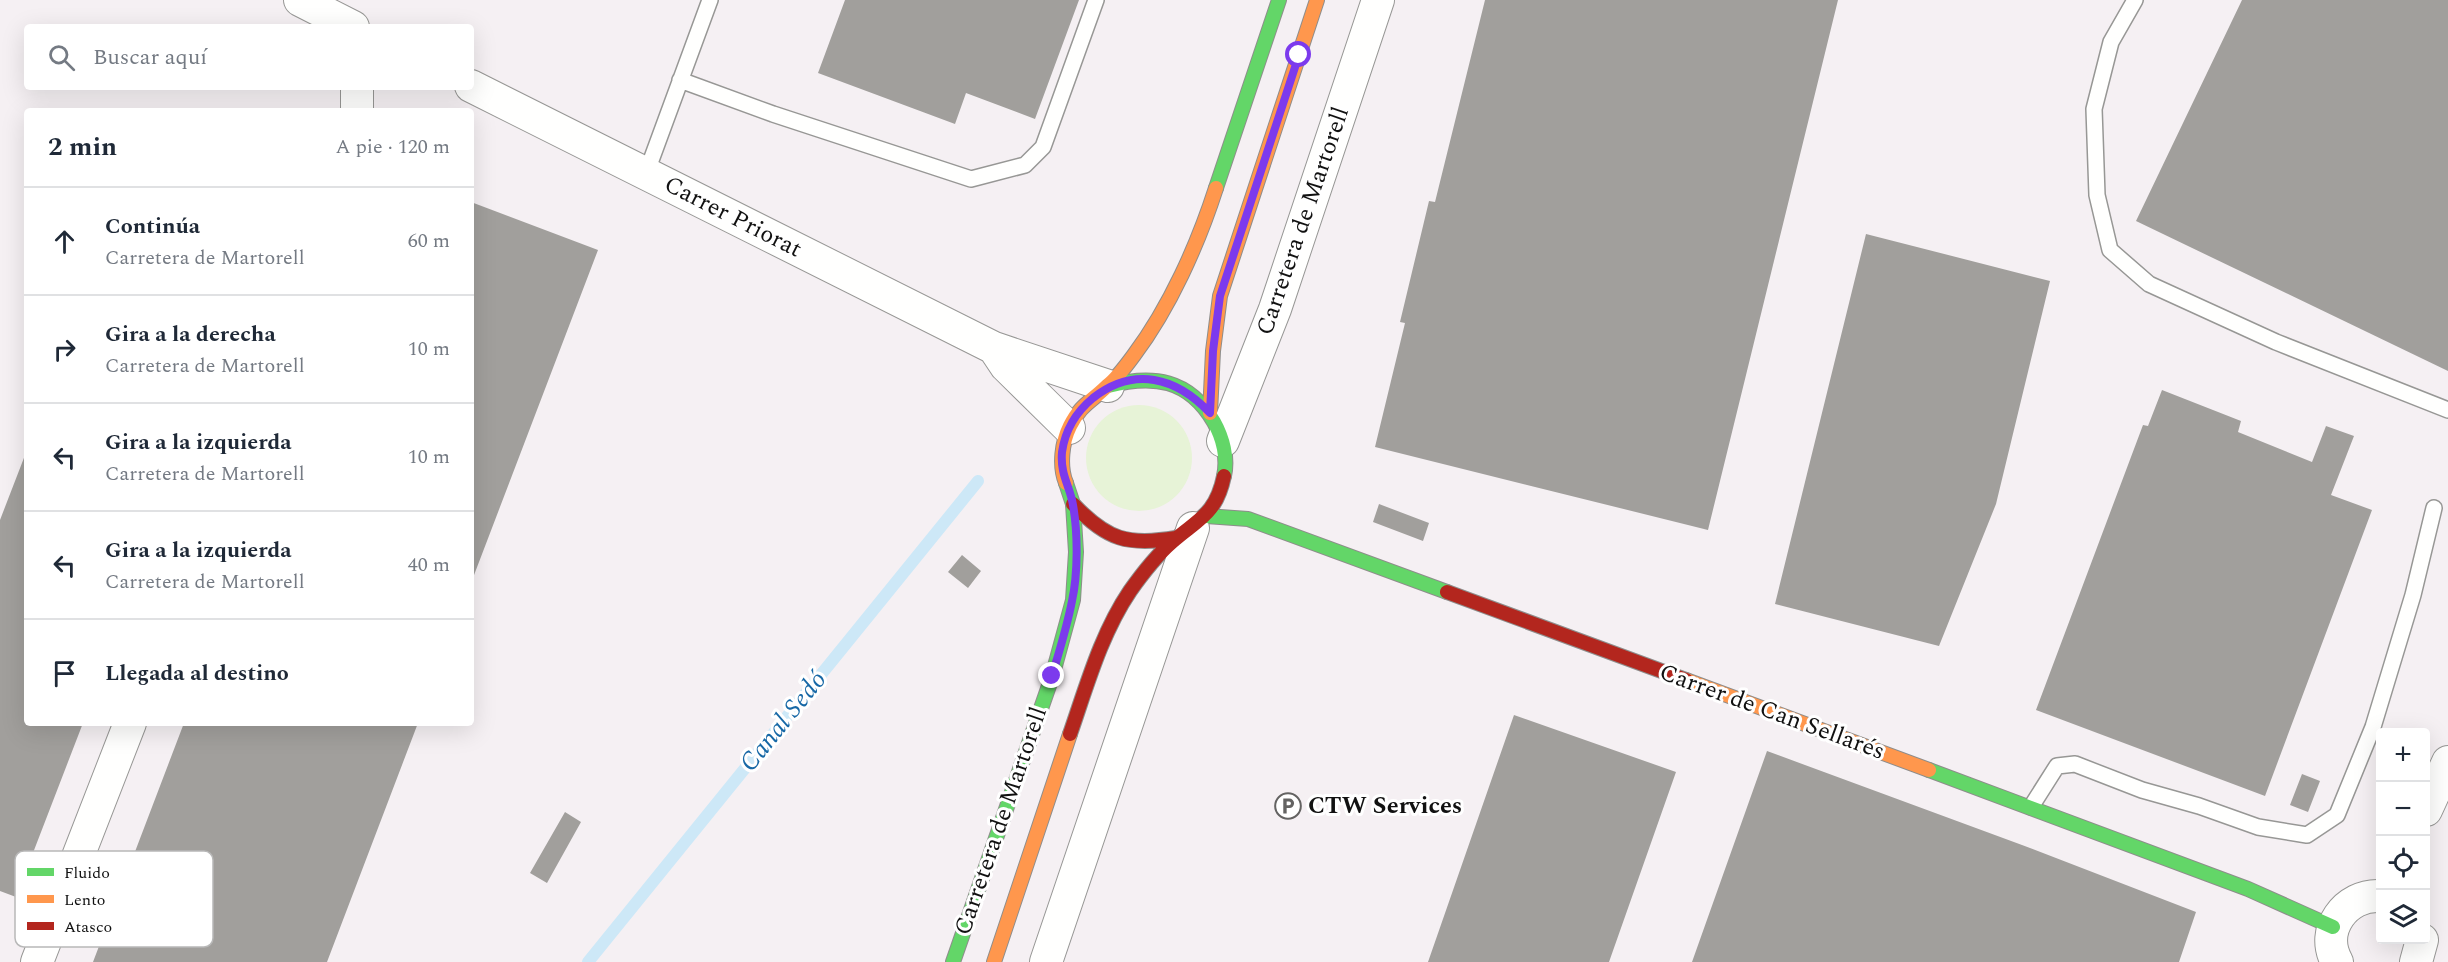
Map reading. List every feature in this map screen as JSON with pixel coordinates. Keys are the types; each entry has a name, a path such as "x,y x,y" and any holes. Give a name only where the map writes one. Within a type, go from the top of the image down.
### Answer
{"main road":[{"name":"Carretera de Martorell","path":"952,962 1052,676 1073,600 1076,552 1073,504 1064,479 1062,453 1069,428 1082,407 1108,386 1135,354 1155,322 1200,237 1279,0"},
{"name":"Carretera de Martorell","path":"1210,413 1213,351 1220,296 1317,0"},
{"name":"Carretera de Martorell","path":"994,962 1095,661 1109,626 1127,594 1216,500 1224,482 1226,461 1223,441 1210,413 1194,397 1175,386 1154,380 1133,380 1108,386"},
{"name":"Carretera de Martorell","path":"1073,504 1090,524 1113,537 1137,544 1192,527"},
{"name":"Carrer de Can Sellarés","path":"1192,527 1248,519 2031,807 2248,889 2333,927"}],"street":[{"path":"300,0 347,24"},
{"name":"Carretera de Martorell","path":"1223,441 1275,309 1378,0"},
{"name":"Carrer Priorat","path":"474,88 994,348 1108,386"},
{"path":"357,90 357,108"},
{"name":"Carrer Priorat","path":"994,348 1006,366 1069,428"},
{"name":"Carretera de Martorell","path":"1046,962 1192,527"},
{"path":"80,851 129,726"},
{"path":"2430,801 2448,762"},
{"path":"2337,962 2332,949 2333,927 2344,909 2352,903 2362,898 2376,896"},
{"path":"2416,962 2420,944"},
{"path":"37,962 43,947"}],"lane":[{"path":"646,174 710,0"},
{"path":"680,80 773,114 971,179 1025,165 1043,147 1096,0"},
{"path":"2135,0 2111,42 2094,110 2097,195 2110,250 2150,284 2276,342 2448,411"},
{"path":"2031,807 2057,766 2075,764 2142,790 2258,827 2307,835 2337,815 2376,716 2413,595 2433,508"}],"shaded area":[{"path":"0,0 2448,0 2448,962 0,962"}],"green space":[{"path":"1139,405 1159,409 1176,421 1188,438 1192,458 1188,478 1176,495 1159,507 1139,511 1119,507 1102,495 1090,478 1086,458 1090,438 1102,421 1119,409"}],"building":[{"path":"845,0 1079,0 1035,119 966,93 955,124 818,73"},
{"path":"1485,0 1838,0 1708,530 1375,447 1405,323 1400,322 1429,201 1435,202"},
{"path":"2242,0 2448,0 2448,371 2136,221"},
{"path":"474,203 598,250 474,575"},
{"path":"1866,234 2050,281 1996,504 1939,646 1775,604"},
{"path":"2162,390 2241,421 2238,432 2312,462 2326,426 2354,436 2331,495 2372,510 2265,796 2036,710 2143,425 2148,426"},
{"path":"24,458 24,726 82,726 34,851 15,851 15,897 0,891 0,520"},
{"path":"1379,504 1429,523 1423,541 1373,522"},
{"path":"962,555 981,571 968,588 948,572"},
{"path":"1514,715 1676,772 1609,962 1428,962"},
{"path":"183,726 417,726 327,962 93,962 99,947 213,947 213,851 135,851"},
{"path":"1767,751 2196,912 2179,962 1692,962"},
{"path":"2302,774 2320,781 2308,812 2290,805"},
{"path":"565,812 581,822 547,883 530,873"}],"waterway":[{"name":"Canal Sedó","path":"588,962 978,481"}],"traffic: fast":[{"path":"1216,188 1279,0"},
{"path":"1108,386 1124,382 1155,381 1168,383 1193,397 1214,422 1220,435 1225,455 1224,476"},
{"path":"953,962 1052,677 1073,600 1076,552 1073,504 1066,483"},
{"path":"1206,516 1248,519 1447,592"},
{"path":"1929,770 2248,889 2333,927"}],"traffic: slow":[{"path":"1210,413 1213,351 1220,296 1317,0"},
{"path":"1066,483 1062,454 1070,426 1082,408 1121,372 1159,317 1192,253 1216,188"},
{"path":"1686,680 1929,770"},
{"path":"994,962 1070,734"}],"traffic: jam":[{"path":"1070,734 1096,660 1120,607 1155,559 1211,508 1221,489 1224,476"},
{"path":"1073,504 1097,526 1119,538 1144,541 1176,538"},
{"path":"1447,592 1686,680"}],"place":[{"name":"CTW Services","path":"1288,806"}],"route":[{"path":"1052,676 1073,600 1076,552 1073,504 1064,479 1062,453 1069,428 1082,407 1108,386 1133,380 1154,380 1175,386 1194,397 1210,413 1213,351 1220,296 1299,55"}]}
